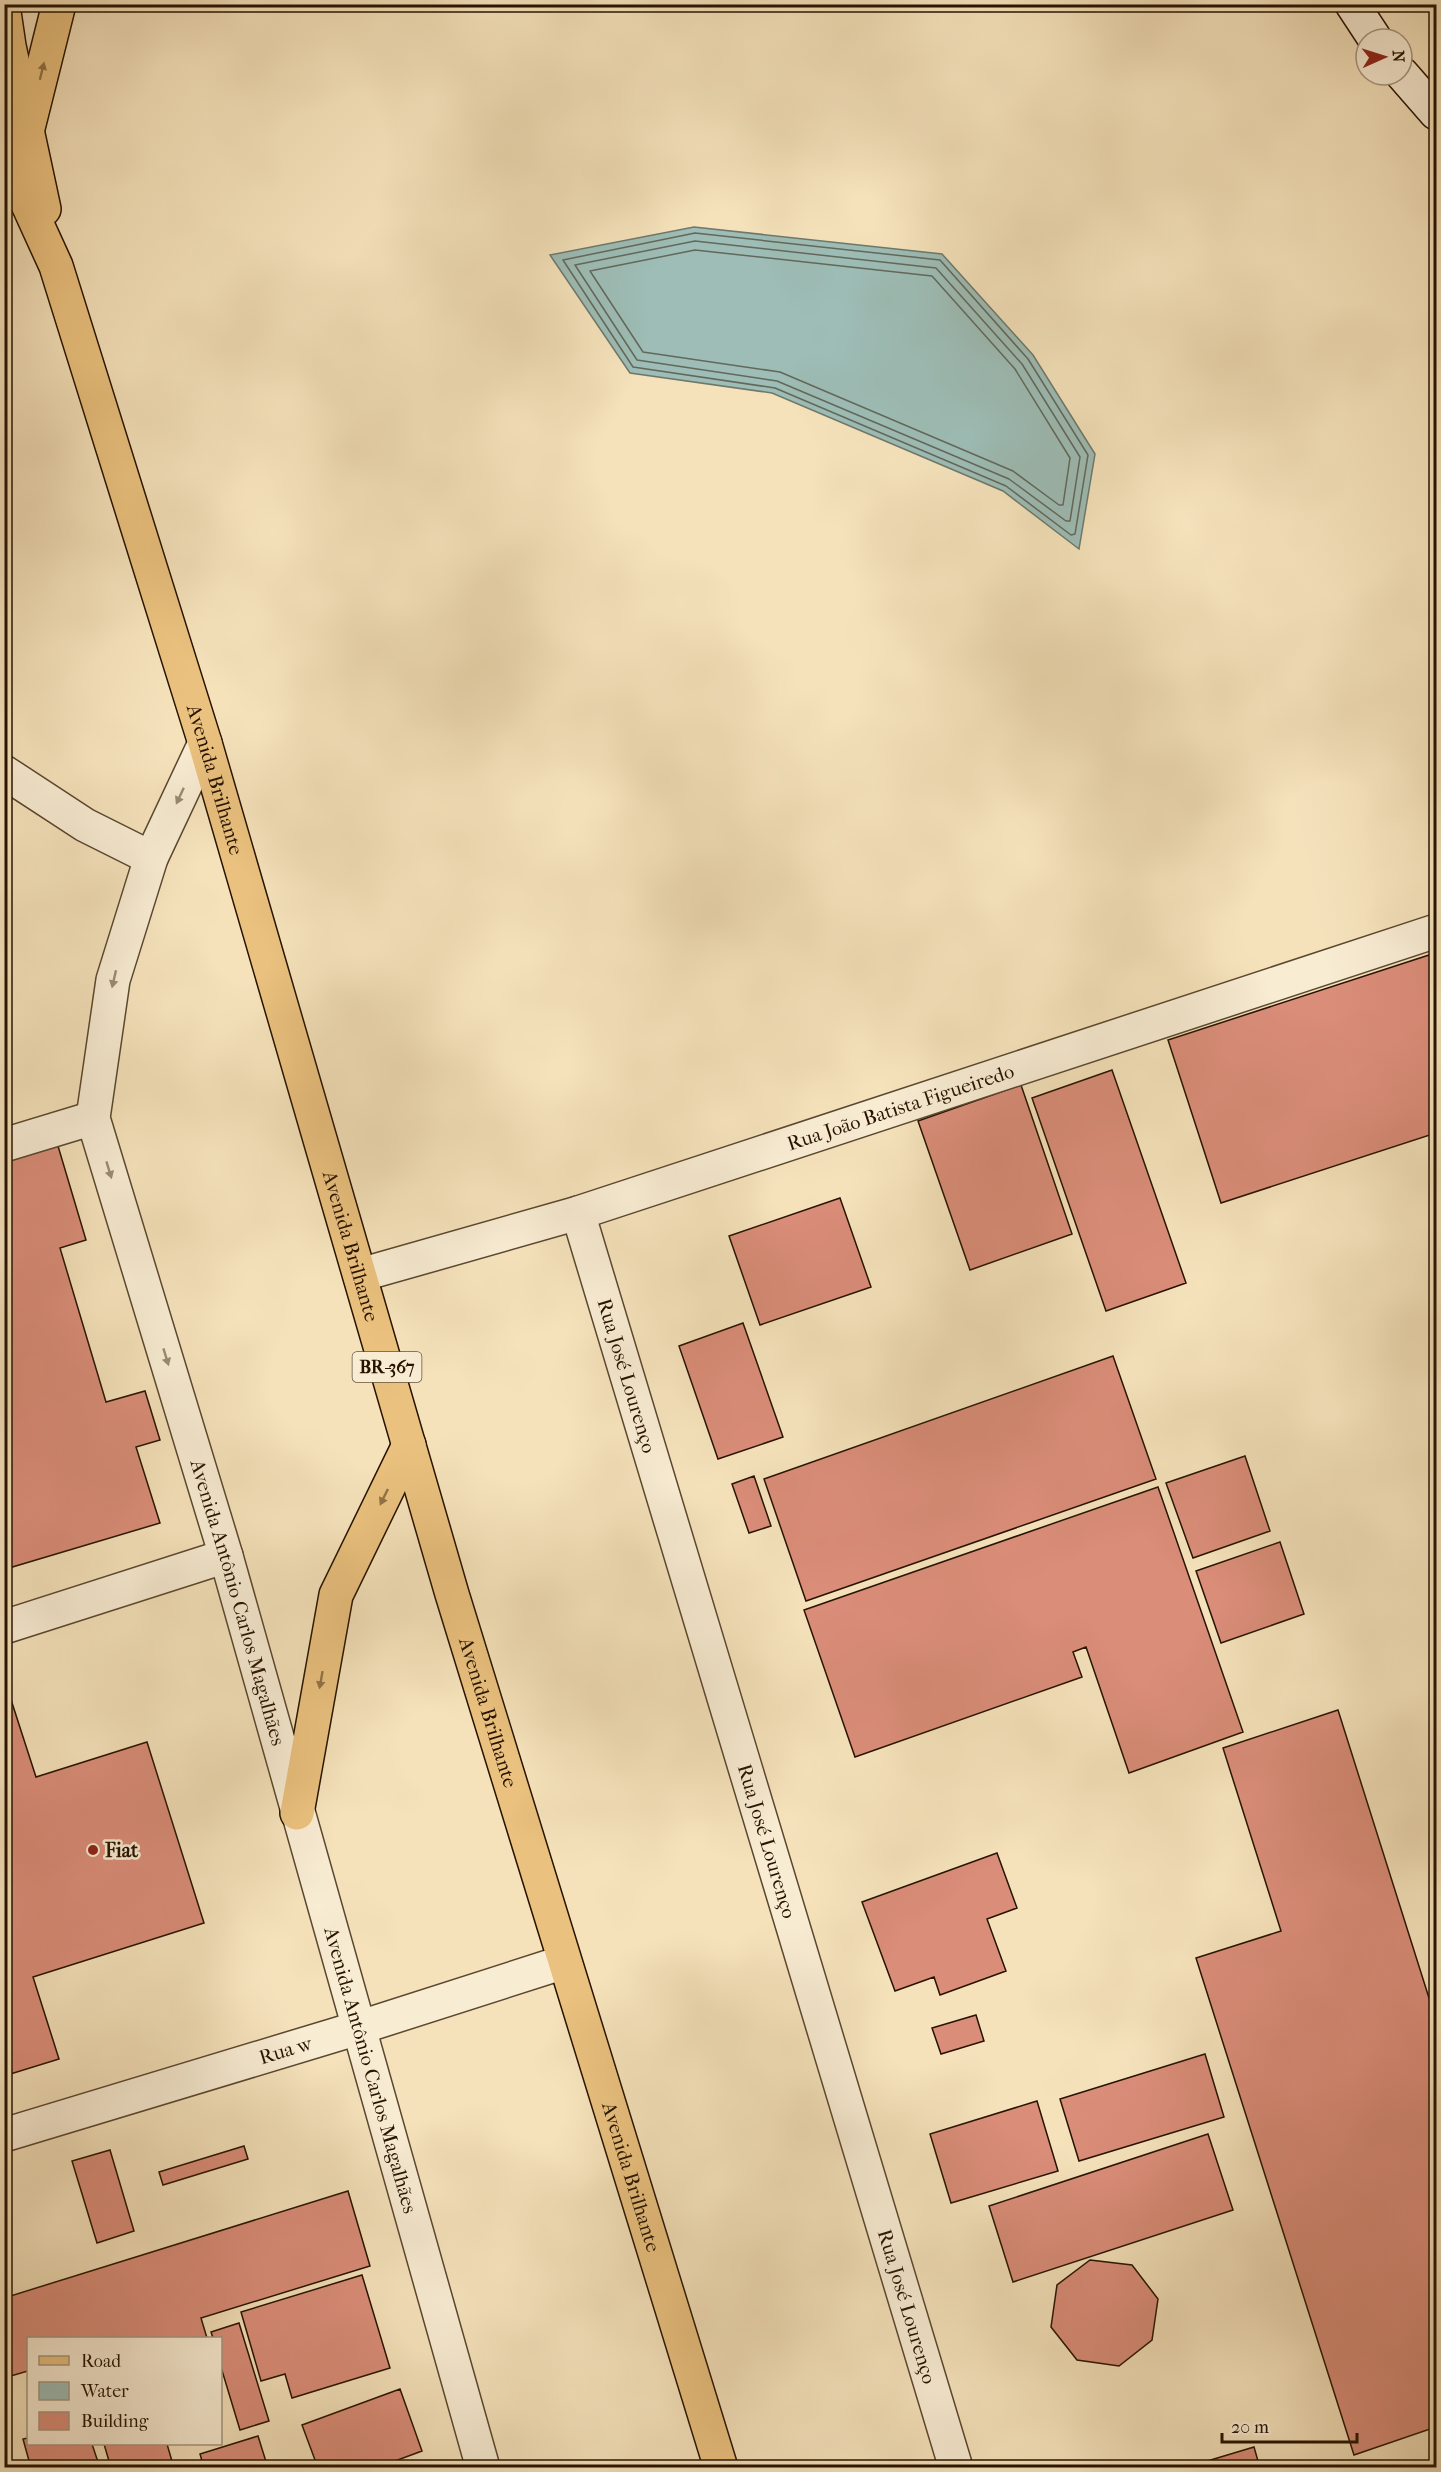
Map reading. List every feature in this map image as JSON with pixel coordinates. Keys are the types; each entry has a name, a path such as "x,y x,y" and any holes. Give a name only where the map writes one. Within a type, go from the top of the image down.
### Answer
{"main road":[{"name":"BR-367","path":"28,128 59,4"},
{"name":"BR-367","path":"4,12 9,46 56,266"},
{"name":"BR-367","path":"4,152 56,266"},
{"name":"Avenida Brilhante","path":"56,266 205,743 452,1594 721,2468"},
{"path":"297,1813 336,1595 409,1445"}],"street":[{"path":"1352,4 1368,27"},
{"path":"1414,87 1437,113"},
{"name":"Avenida Antônio Carlos Magalhães","path":"205,743 151,858 113,980 93,1118 226,1556 483,2468"},
{"path":"4,772 85,825 151,858"},
{"name":"Rua João Batista Figueiredo","path":"360,1275 578,1213 1437,931"},
{"path":"4,1145 93,1118"},
{"name":"Rua José Lourenço","path":"578,1213 956,2468"},
{"path":"4,1627 226,1556"},
{"name":"Rua w","path":"4,2135 358,2028 564,1962"}],"water":[{"path":"694,227 942,254 1033,355 1095,454 1079,549 1003,491 772,393 630,373 550,255"}],"building":[{"path":"1429,955 1436,977 1436,1133 1221,1203 1168,1040"},
{"path":"1112,1070 1186,1283 1106,1311 1032,1098"},
{"path":"1021,1085 1072,1234 970,1270 918,1121"},
{"path":"58,1146 86,1240 60,1248 106,1402 145,1391 160,1440 136,1447 160,1523 9,1568 4,1552 4,1162"},
{"path":"840,1198 871,1287 760,1325 729,1236"},
{"path":"743,1323 783,1437 718,1459 679,1346"},
{"path":"1113,1356 1156,1479 806,1601 764,1479"},
{"path":"1245,1456 1270,1531 1193,1558 1166,1483"},
{"path":"754,1476 771,1526 749,1533 732,1484"},
{"path":"1158,1487 1243,1732 1129,1773 1086,1647 1073,1652 1082,1677 855,1757 804,1610"},
{"path":"1280,1542 1304,1614 1221,1643 1196,1571"},
{"name":"Fiat","path":"4,1678 36,1777 147,1742 204,1923 33,1977 59,2059 4,2076"},
{"path":"1338,1710 1436,2020 1436,2427 1354,2455 1196,1958 1281,1931 1223,1748"},
{"path":"997,1853 1017,1908 987,1919 1006,1971 940,1995 934,1977 895,1991 862,1902"},
{"path":"976,2015 984,2041 941,2054 932,2028"},
{"path":"1205,2054 1224,2117 1079,2161 1060,2099"},
{"path":"1037,2101 1058,2171 951,2203 930,2134"},
{"path":"1208,2134 1233,2210 1013,2282 989,2206"},
{"path":"244,2146 248,2159 163,2185 159,2172"},
{"path":"110,2150 134,2231 97,2243 72,2161"},
{"path":"348,2191 370,2266 201,2318 207,2337 27,2337 27,2371 4,2378 4,2298"},
{"path":"1090,2260 1132,2265 1158,2299 1152,2340 1119,2366 1077,2360 1051,2327 1057,2285"},
{"path":"362,2275 390,2368 292,2398 285,2374 261,2381 241,2312"},
{"path":"239,2323 269,2421 240,2430 222,2371 222,2337 213,2337 211,2332"},
{"path":"400,2389 422,2451 376,2468 318,2468 302,2425"},
{"path":"258,2436 268,2468 204,2468 200,2454"},
{"path":"27,2438 27,2445 92,2445 100,2468 31,2468 23,2439"},
{"path":"104,2445 167,2445 174,2468 111,2468"},
{"path":"1254,2447 1260,2468 1184,2468"}],"place":[{"name":"Fiat","path":"93,1850"}]}
